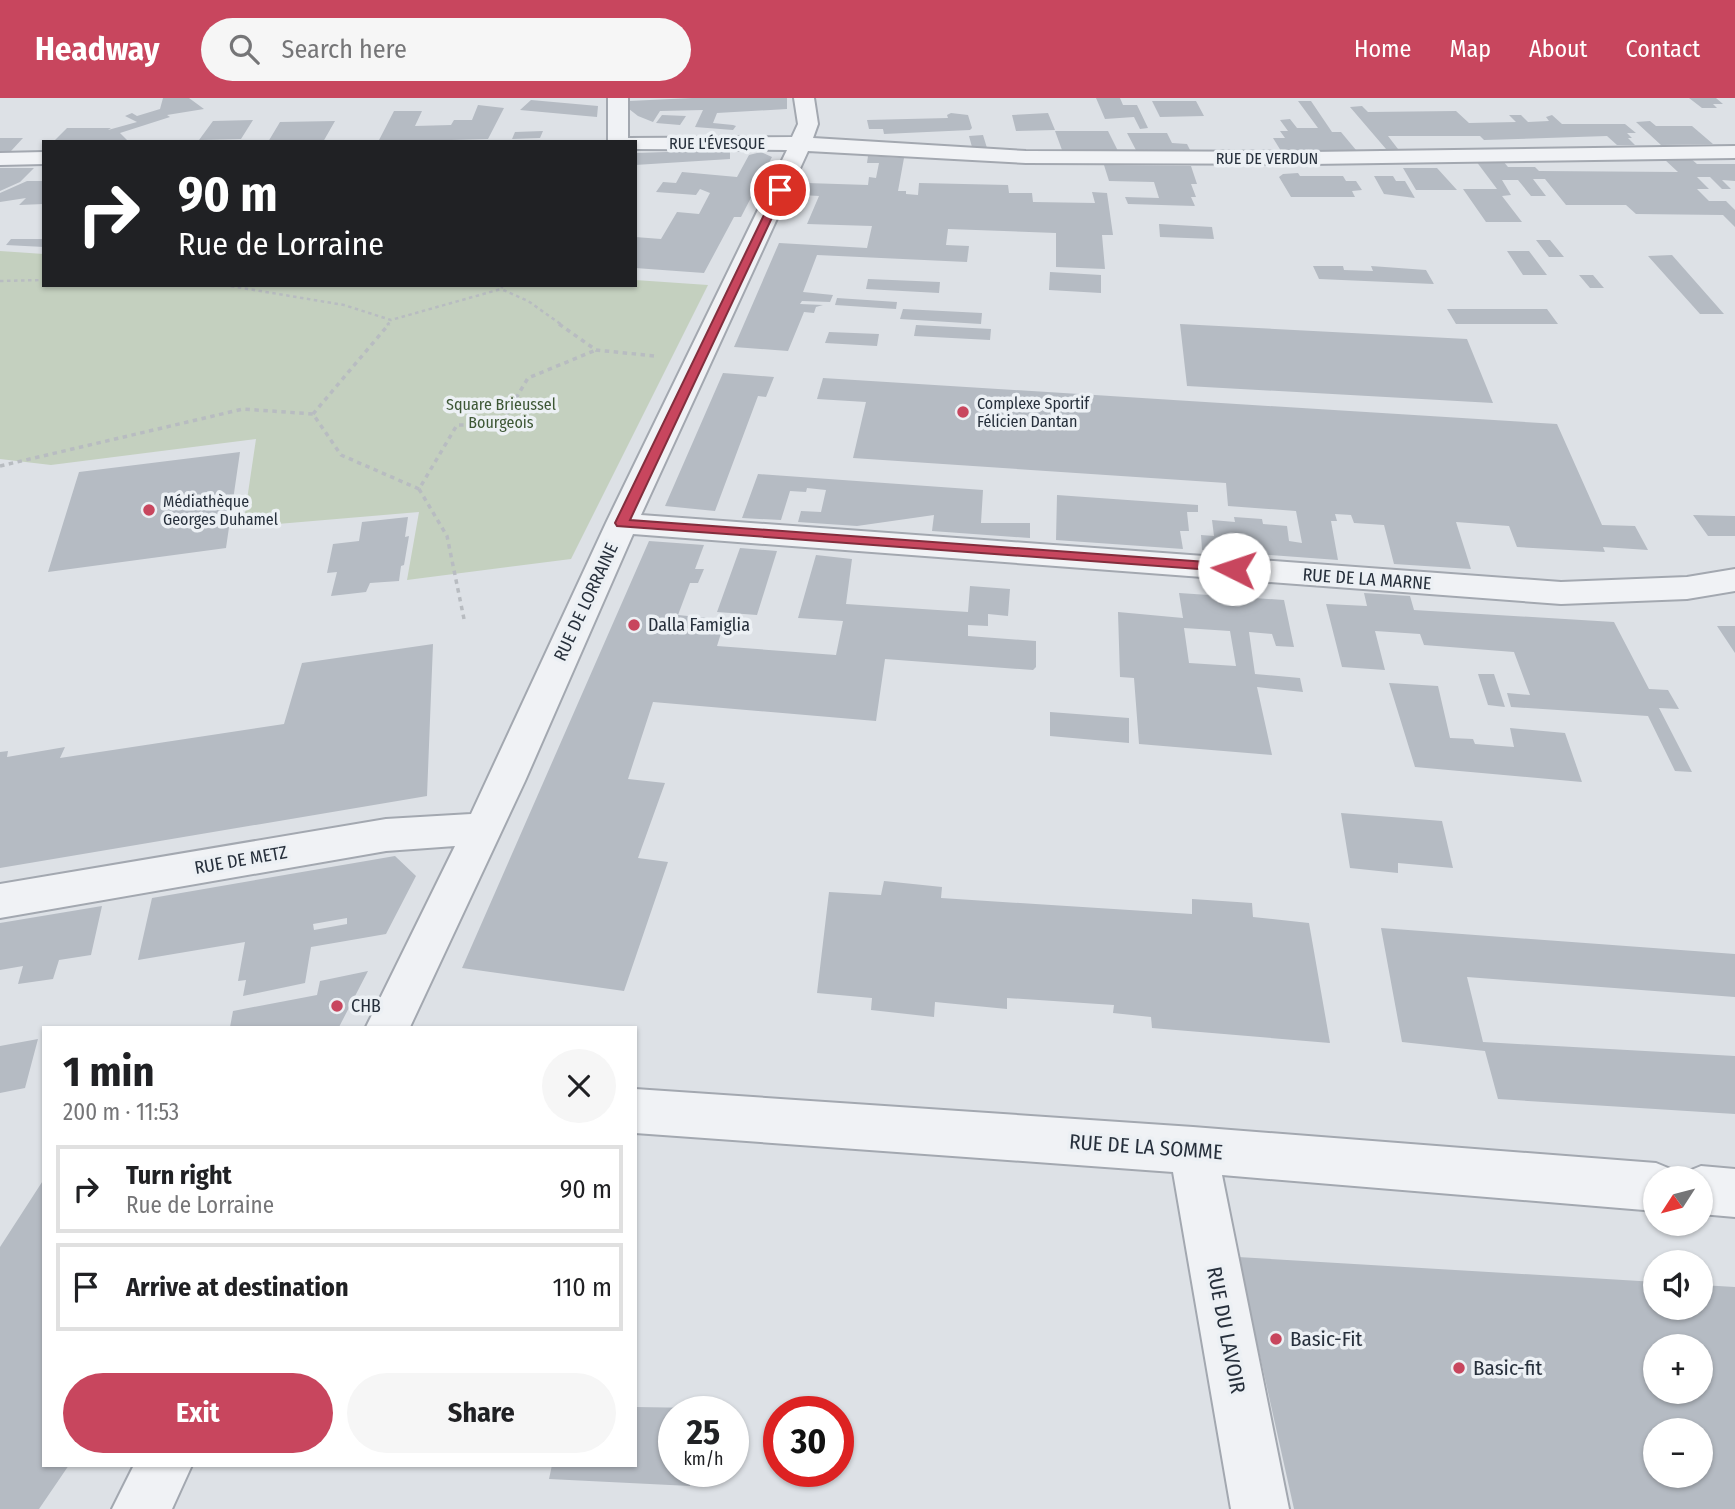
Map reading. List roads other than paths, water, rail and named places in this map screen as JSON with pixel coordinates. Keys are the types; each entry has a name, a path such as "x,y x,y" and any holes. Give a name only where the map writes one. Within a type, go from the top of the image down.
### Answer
{"street":[{"path":"618,98 618,140"},
{"name":"RUE DE LORRAINE","path":"388,1026 482,830 808,124 804,98"},
{"name":"RUE L'ÉVESQUE","path":"637,144 799,144"},
{"name":"RUE DE VERDUN","path":"799,144 1040,157 1310,158 1735,152"},
{"path":"0,159 42,158"},
{"name":"RUE DE LA MARNE","path":"622,523 1561,593 1687,588 1735,580"},
{"name":"RUE DE METZ","path":"0,901 386,835 482,830"},
{"name":"RUE DE LA SOMME","path":"637,1111 1193,1150 1643,1186"},
{"name":"RUE DU LAVOIR","path":"1193,1150 1260,1509"},
{"path":"1713,1191 1735,1193"},
{"path":"141,1509 163,1467"}],"place":[{"name":"Complexe Sportif Félicien Dantan","path":"963,412"},
{"name":"Médiathèque Georges Duhamel","path":"149,510"},
{"name":"Dalla Famiglia","path":"634,625"},
{"name":"CHB","path":"337,1006"},
{"name":"Basic-Fit","path":"1276,1339"},
{"name":"Basic-fit","path":"1459,1368"}],"park label":[{"name":"Square Brieussel Bourgeois","path":"501,413"}]}
